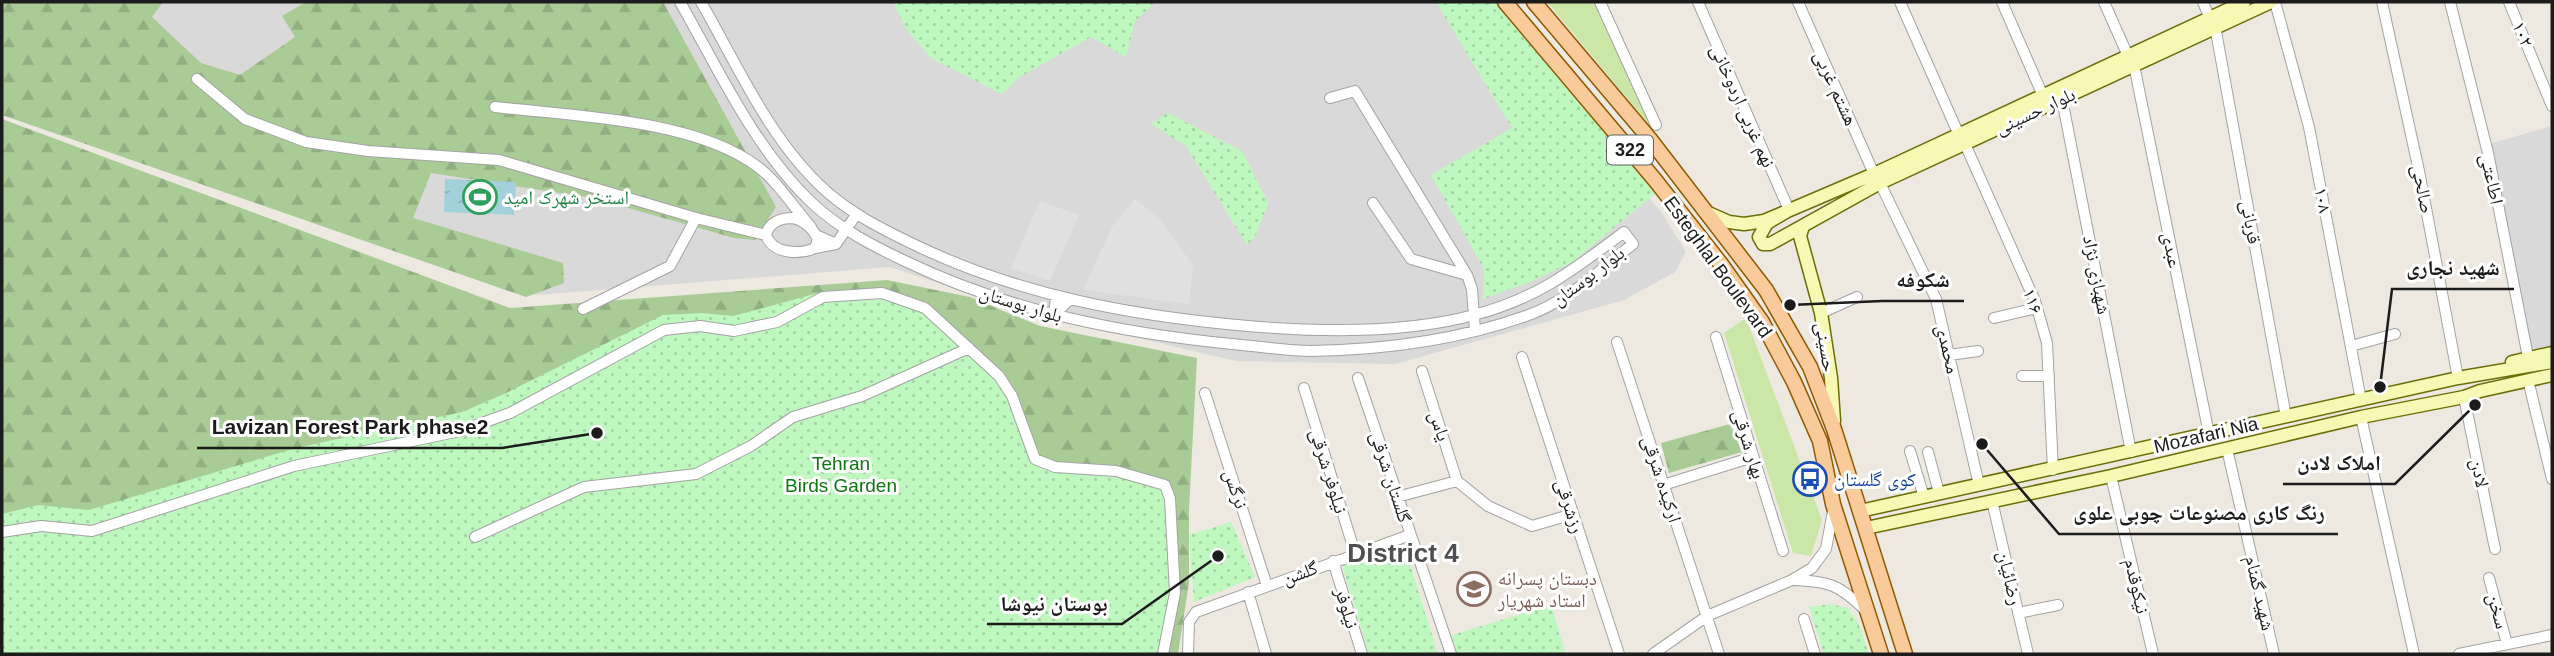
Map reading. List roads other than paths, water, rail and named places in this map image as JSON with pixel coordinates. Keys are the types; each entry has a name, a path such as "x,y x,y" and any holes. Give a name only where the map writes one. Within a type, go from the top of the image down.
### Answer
{"main road":[{"name":"Esteghlal Boulevard","path":"1505,2 1655,180 1762,322 1794,382 1820,441 1833,504 1881,654"},
{"name":"Esteghlal Boulevard","path":"1534,2 1649,138 1766,290 1810,368 1834,429 1905,654"},
{"name":"بلوار حسینی","path":"1877,178 1770,244 1760,241 1763,227 1789,210 1877,178 1962,139 2062,99 2131,61 2212,22 2244,2"},
{"name":"بلوار حسینی","path":"2212,22 2273,2"},
{"name":"بلوار حسینی","path":"1962,139 2043,96 2131,61"},
{"path":"1704,211 1729,222 1744,224 1764,220 1789,210"},
{"name":"حسینی","path":"1803,226 1800,236 1802,250 1821,313 1831,378 1834,429"},
{"path":"1749,302 1766,290"},
{"path":"2458,378 2552,353"},
{"name":"Mozafari Nia","path":"1860,511 2458,378 2552,362"},
{"name":"Mozafari Nia","path":"1866,528 2112,476 2552,375"},
{"path":"2464,397 2552,384"},
{"path":"1888,505 1884,510 1885,515 1899,520"}],"street":[{"name":"بلوار بوستان","path":"680,2 760,140 784,175 813,204 846,230 926,271 979,292 1054,315 1162,337 1309,351 1438,340 1527,316 1548,307 1633,244 1624,232 1561,279 1541,290 1473,315 1361,330 1305,331 1164,318 1056,296 985,274 933,254 856,215 825,190 799,163 775,130 701,2"},
{"path":"1600,2 1656,125"},
{"name":"نهم غربی اردوخانی","path":"1698,2 1789,210"},
{"name":"هشتم غربی","path":"1798,2 1877,178"},
{"name":"۱۱۶","path":"1900,2 2036,308 2047,343 2053,470"},
{"path":"2002,2 2043,96"},
{"name":"عبدی","path":"2104,2 2131,61 2209,434"},
{"name":"قربانی","path":"2203,2 2212,22 2286,417"},
{"name":"۱۰۸","path":"2273,2 2309,127 2361,400"},
{"name":"صالحی","path":"2382,2 2419,171 2458,378"},
{"name":"اطاعتی","path":"2451,2 2488,153 2528,358"},
{"name":"۱۰۲","path":"2509,2 2552,106"},
{"path":"197,79 245,119 306,142 368,151 499,160 696,218 766,235 772,245 786,250 798,252 836,244 856,215"},
{"path":"1330,98 1354,91 1467,275 1472,289 1475,331"},
{"name":"شهبازی نژاد","path":"2062,99 2131,452"},
{"path":"495,107 634,123 694,137 733,150 761,169 814,231 818,239 815,248"},
{"path":"760,140 775,130"},
{"name":"محمدی","path":"1877,178 1936,299 1979,485"},
{"path":"783,195 786,218"},
{"path":"1373,202 1411,259 1467,275"},
{"path":"583,309 670,266 696,218"},
{"path":"766,235 771,225 786,218 799,220 836,244"},
{"path":"1541,290 1548,307"},
{"path":"2,533 41,526 92,531 294,466 460,431 510,413 664,330 700,326 734,331 777,322 824,297 881,293 925,309 999,376 1012,396 1035,459 1055,467 1116,471 1165,485 1170,499 1175,593 1163,654"},
{"path":"1054,315 1056,296"},
{"path":"1821,313 1857,297"},
{"path":"1054,315 1070,299"},
{"path":"1994,318 2036,308"},
{"path":"1305,331 1309,351"},
{"path":"2351,346 2395,334"},
{"name":"بهار شرقی","path":"1716,338 1783,551"},
{"name":"ارکیده شرقی","path":"1617,342 1719,654"},
{"path":"475,537 584,487 696,474 751,446 793,417 862,396 969,348"},
{"path":"1949,355 1978,351"},
{"name":"رزشرقی","path":"1522,357 1619,654"},
{"name":"یاس","path":"1422,371 1457,481"},
{"path":"2022,376 2049,376"},
{"name":"گلستان شرقی","path":"1359,378 1451,654"},
{"name":"نیلوفر شرقی","path":"1304,388 1355,553"},
{"path":"2530,388 2552,479"},
{"name":"نرگس","path":"1205,393 1267,586"},
{"name":"لادن","path":"2464,397 2495,549"},
{"path":"2361,417 2414,654"},
{"name":"شهید گمنام","path":"2227,449 2274,654"},
{"path":"1910,451 1924,497"},
{"path":"1928,452 1939,494"},
{"path":"1664,485 1753,457"},
{"name":"نیکوقدم","path":"2112,476 2153,654"},
{"path":"1397,497 1457,481 1488,506 1532,526 1573,514"},
{"name":"رضائیان","path":"1992,501 2028,654"},
{"path":"1653,654 1707,616 1792,580 1812,568 1826,549 1832,527 1833,504"},
{"name":"گلشن","path":"1188,654 1189,622 1192,615 1248,592 1410,535"},
{"name":"نیلوفر","path":"1333,561 1362,654"},
{"name":"سخن","path":"2489,578 2507,644"},
{"path":"1792,580 1822,581 1847,593 1866,611"},
{"path":"1248,592 1266,654"},
{"path":"2018,613 2057,605"},
{"path":"1804,619 1815,654"},
{"path":"2460,654 2552,635"}],"water":[{"name":"استخر شهرک امید","path":"445,179 516,182 514,215 444,212"}],"place":[{"name":"استخر شهرک امید","path":"480,197"},
{"name":"شکوفه","path":"1790,305"},
{"name":"شهید نجاری","path":"2380,387"},
{"name":"املاک لادن","path":"2475,405"},
{"name":"Lavizan Forest Park phase2","path":"597,433"},
{"name":"رنگ کاری مصنوعات چوبی علوی","path":"1982,444"},
{"name":"کوی گلستان","path":"1810,479"},
{"name":"بوستان نیوشا","path":"1218,556"},
{"name":"دبستان پسرانه استاد شهريار","path":"1474,589"}],"district":[{"name":"District 4","path":"1403,553"}],"park label":[{"name":"Tehran Birds Garden","path":"841,474"}]}
